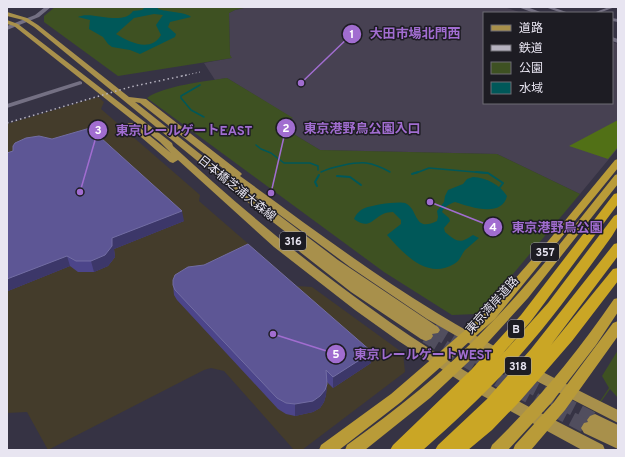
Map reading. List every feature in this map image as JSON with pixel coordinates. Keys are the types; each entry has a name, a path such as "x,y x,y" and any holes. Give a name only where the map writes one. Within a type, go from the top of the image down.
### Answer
{"highway":[{"name":"357","path":"327,450 396,398 468,337 490,316 554,242 618,162"},
{"name":"東京湾岸道路","path":"353,450 405,410 460,362 490,332 525,294 618,178"},
{"name":"B","path":"399,450 476,374 526,318 618,196"},
{"name":"B","path":"411,450 463,404 529,335 580,271 618,218"},
{"path":"444,450 480,416 530,362 566,319 618,247"},
{"path":"455,450 488,422 526,384 578,323 618,272"},
{"path":"498,450 560,382 600,329 618,302"},
{"path":"521,450 546,424 618,326"}],"main road":[{"name":"日本橋芝浦大森線","path":"7,14 26,20 36,26 254,202 429,333 380,306 325,267 55,55 27,34 10,25"},
{"path":"27,34 40,50 80,83 101,81 108,76 56,36 36,26"},
{"path":"244,216 214,194 113,110 112,106 114,104 132,99 143,102 248,182 269,201"},
{"name":"316","path":"176,138 224,169 373,277 468,337"},
{"name":"316","path":"164,142 244,216 339,291 439,361 488,392 546,424"},
{"name":"318","path":"468,337 618,416"},
{"path":"546,424 598,450"},
{"path":"618,432 592,424 618,442"}],"street":[{"path":"26,20 42,7"},
{"path":"10,25 37,16 48,7"},
{"path":"512,7 527,12"},
{"path":"522,7 537,12"},
{"path":"547,7 564,12"},
{"path":"598,12 613,7 618,9"},
{"path":"7,106 80,83"}],"shaded area":[{"path":"248,7 504,7 519,12 483,12 483,104 613,104 613,42 618,44 618,148 580,194 497,154 320,150 277,124 292,118 227,78 215,80 204,63 231,58 229,13"},
{"path":"98,97 104,102 101,109 200,195 199,201 297,286 312,287 403,353 405,372 302,450 294,450 224,371 211,368 204,370 48,450 27,412 7,413 7,124"}],"green space":[{"path":"55,7 248,7 229,13 230,55 232,58 118,76 44,22 44,16"},
{"path":"227,78 293,118 277,124 320,150 497,154 580,194 492,299 477,314 452,315 384,272 147,98 163,90 174,87"},
{"path":"618,120 618,147 608,159 569,146"},
{"path":"618,350 618,398 610,389 567,450 609,388 602,376"}],"water":[{"path":"145,7 158,7 158,9 185,14 191,17 170,22 168,27 176,34 175,37 140,54 130,50 112,47 103,37 89,29 90,20 78,17 91,15 122,18 128,16 133,11 142,10","holes":["154,14 163,15 156,25 161,35 152,44 146,45 133,43 116,34 134,18"]},
{"path":"473,177 492,182 507,196 504,203 499,207 492,209 477,208 455,202 444,209 442,212 449,218 450,221 444,228 445,232 459,241 465,240 473,235 479,238 465,250 456,263 444,268 435,269 425,267 417,263 401,250 387,235 401,224 401,220 393,212 381,215 365,224 354,219 358,212 365,208 385,204 405,203 413,210 420,222 429,224 437,221 437,211 444,202 448,190 463,184 467,179"}],"building":[{"path":"90,128 182,211 112,238 112,246 105,255 91,261 76,261 67,256 7,279 7,153 13,151 13,146 15,143 26,138 39,136 52,139"},
{"path":"248,244 372,352 333,377 326,370 327,384 325,390 313,401 295,404 286,403 277,398 175,290 173,280 175,275 188,267 204,265"}],"waterway":[{"path":"200,85 181,96 181,98 191,110 204,117"},
{"path":"256,145 271,153 284,163 310,163 318,166 318,170"},
{"path":"321,172 331,168 355,163 375,165 390,172"},
{"path":"416,173 429,168 486,173"},
{"path":"412,174 418,172"},
{"path":"476,172 488,173 503,183 500,187"},
{"path":"317,186 315,182 319,175"},
{"path":"337,176 350,177 361,185"}],"tunnel":[{"path":"433,330 507,374 595,420"},
{"path":"426,336 500,381 589,428"}],"railway":[{"path":"182,76 200,72"},
{"path":"7,123 130,87 187,75"}],"place":[{"name":"大田市場北門西","path":"301,83"},
{"name":"東京レールゲートEAST","path":"80,192"},
{"name":"東京港野鳥公園入口","path":"271,193"},
{"name":"東京港野鳥公園","path":"430,202"},
{"name":"東京レールゲートWEST","path":"273,334"}]}
